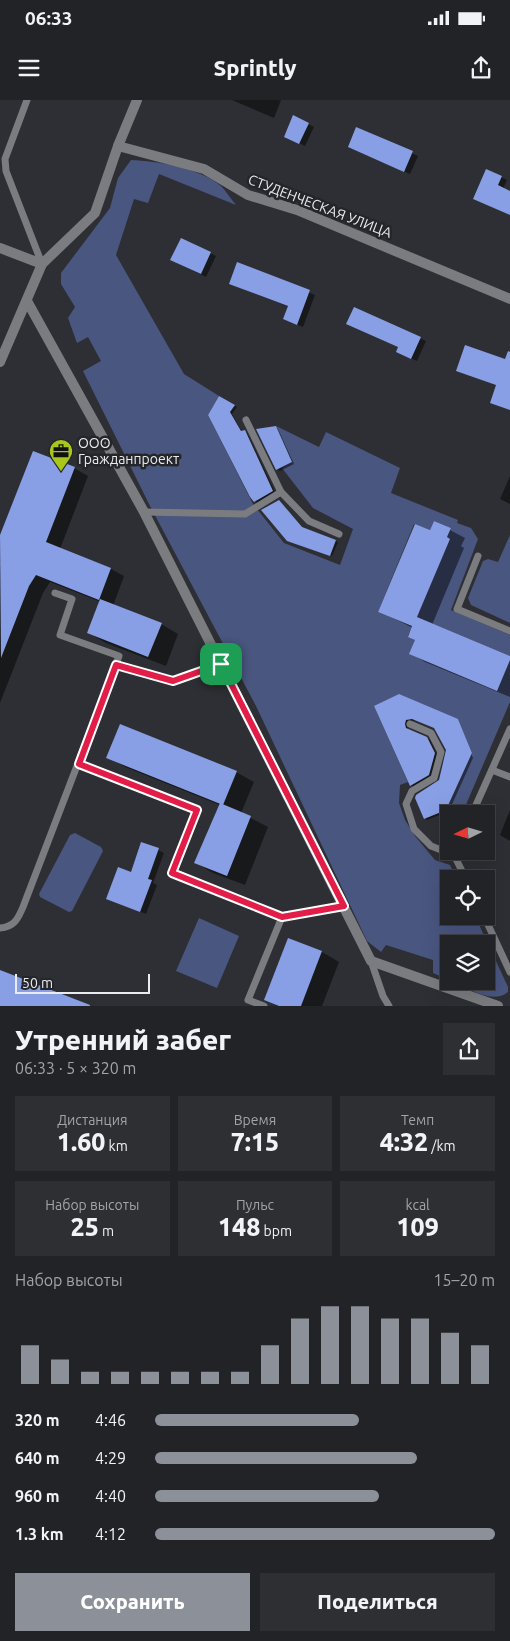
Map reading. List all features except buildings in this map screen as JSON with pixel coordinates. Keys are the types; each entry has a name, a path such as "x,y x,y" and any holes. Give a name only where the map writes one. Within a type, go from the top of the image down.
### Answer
{"street":[{"path":"0,362 42,264 95,213 118,146 137,100"},
{"name":"СТУДЕНЧЕСКАЯ УЛИЦА","path":"118,146 204,169 248,195 297,210 510,299"},
{"path":"0,248 42,264"},
{"path":"27,301 144,512 371,961 498,1006"}],"lane":[{"path":"27,100 5,159 6,171 42,264"},
{"path":"246,420 281,492 309,521 339,534"},
{"path":"144,512 245,514 281,492"},
{"path":"478,556 457,609 510,631"},
{"path":"0,928 9,927 18,917 120,656 60,635 72,599 55,593"},
{"path":"116,665 173,681 221,664"},
{"path":"410,724 431,732 441,752 434,778 412,791 406,804 414,829 431,846 440,849"},
{"path":"476,805 510,729"},
{"path":"79,764 197,810 172,873 282,917 344,906"},
{"path":"492,770 510,777"},
{"path":"264,1006 248,1000 282,917"},
{"path":"488,925 510,972"},
{"path":"371,961 383,996 389,1006"}],"shaded area":[{"path":"131,160 165,164 202,174 221,186 236,205 159,174 148,203 134,199 116,255 184,374 219,396 208,415 253,504 284,543 340,565 353,529 313,508 282,468 292,462 276,426 319,447 326,432 400,468 391,493 458,520 457,523 471,528 478,539 451,610 510,635 510,656 417,617 450,539 447,537 451,528 434,521 430,530 414,524 378,612 412,626 408,636 415,640 510,660 510,702 466,805 448,805 472,753 458,719 374,706 408,782 400,785 399,803 405,820 415,836 435,860 450,865 452,870 440,870 440,925 479,925 484,935 440,935 440,976 433,973 433,960 386,945 381,952 367,941 256,706 149,504 83,371 101,361 88,337 77,343 68,318 75,307 61,284 61,273 110,208 118,178"},
{"path":"510,535 510,623 471,605 468,598 483,561 488,559 498,562"},
{"path":"75,833 101,847 103,851 72,911 69,912 40,897 39,894 70,835"},
{"path":"199,918 239,936 217,988 176,971"},
{"path":"495,959 508,987 508,992 502,996 495,997 471,990 495,990"}],"place":[{"name":"ООО Гражданпроект","path":"61,472"}],"route":[{"path":"221,664 282,786 344,906 282,917 172,873 197,810 79,764 116,665 173,681 221,664"}]}
